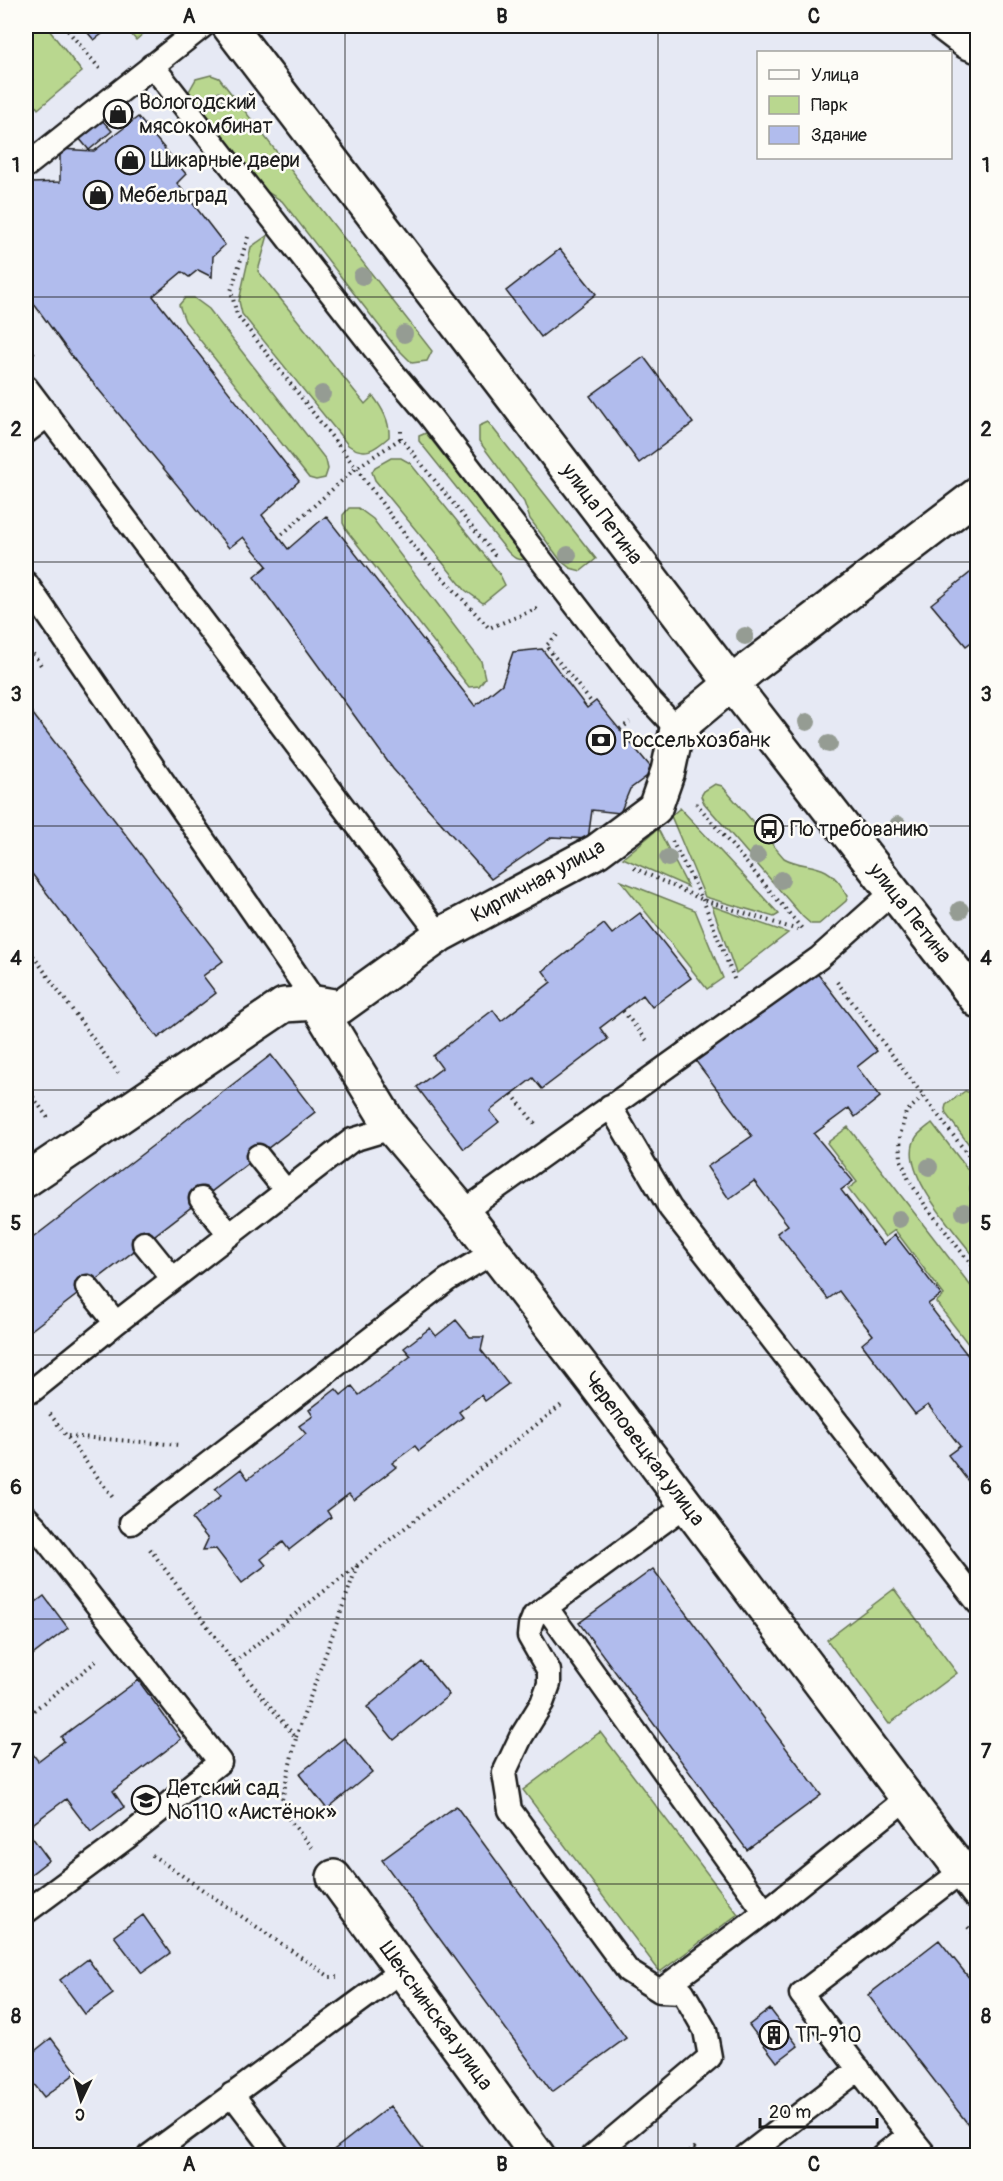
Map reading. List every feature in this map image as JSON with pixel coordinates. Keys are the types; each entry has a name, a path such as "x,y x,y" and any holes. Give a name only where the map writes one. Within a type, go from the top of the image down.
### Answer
{"street":[{"name":"улица Петина","path":"229,26 731,683 978,1001"},
{"path":"946,26 967,42 978,46"},
{"path":"655,808 668,771 677,729 731,683 978,494"},
{"name":"Кирпичная улица","path":"26,1180 284,1005 316,1003 340,1006 441,935 597,851 655,808"},
{"name":"Череповецкая улица","path":"316,1003 392,1128 463,1212 970,1882"},
{"name":"Шекснинская улица","path":"334,1877 538,2156"}],"lane":[{"path":"26,166 203,26"},
{"path":"152,65 395,375 429,415 624,669 677,729"},
{"path":"26,387 441,935"},
{"path":"26,432 48,415"},
{"path":"26,583 316,1003"},
{"path":"463,1212 819,958 894,891"},
{"path":"610,1106 670,1208 978,1603"},
{"path":"32,1391 352,1140 392,1128"},
{"path":"258,1155 286,1191"},
{"path":"201,1199 230,1235"},
{"path":"144,1243 173,1280"},
{"path":"131,1523 447,1280 492,1253"},
{"path":"87,1287 116,1323"},
{"path":"593,2156 710,2057 705,2030 683,1992 660,1991 628,1971 510,1810 504,1773 521,1737 542,1703 549,1684 549,1671 529,1636 534,1616 686,1505"},
{"path":"26,1517 220,1762 126,1838 26,1912"},
{"path":"546,1607 765,1912"},
{"path":"660,1991 765,1912 907,1798"},
{"path":"926,2156 801,1994 970,1882"},
{"path":"149,2156 402,1970"},
{"path":"746,2156 859,2068"},
{"path":"232,2094 279,2156"},
{"path":"882,2156 909,2135"}],"path":[{"path":"64,26 104,75 127,86"},
{"path":"241,228 248,238 231,291 237,315 411,543 489,628 536,609 543,617"},
{"path":"278,538 356,468 401,438 429,415"},
{"path":"550,626 565,644"},
{"path":"558,635 546,646 592,704"},
{"path":"26,644 44,670"},
{"path":"597,851 703,900 805,932 668,771 623,713"},
{"path":"620,729 631,722"},
{"path":"655,808 703,900 736,984"},
{"path":"26,946 120,1076 127,1071"},
{"path":"819,958 978,1168"},
{"path":"623,1011 653,1048"},
{"path":"26,1087 52,1125"},
{"path":"512,1095 539,1129"},
{"path":"923,1097 906,1112 900,1136 901,1160 909,1180 925,1205 978,1273"},
{"path":"234,1662 592,1381"},
{"path":"32,1391 234,1662 296,1738"},
{"path":"67,1436 228,1449"},
{"path":"334,1877 280,1809 296,1738 358,1565"},
{"path":"29,1714 123,1640"},
{"path":"126,1838 330,1977 341,1976"},
{"path":"685,2156 694,2148 700,2156"}],"green space":[{"path":"26,26 46,26 82,72 38,109 26,91 26,86 33,80 26,70"},
{"path":"124,26 152,26 136,40"},
{"path":"211,75 219,78 432,351 427,361 412,363 394,345 282,201 264,190 190,101 188,93 196,79"},
{"path":"268,235 258,271 365,404 373,396 379,405 387,420 389,437 374,448 359,451 348,445 242,314 239,301 251,247"},
{"path":"185,298 194,298 209,309 326,460 328,469 325,478 316,480 309,478 185,321 179,305"},
{"path":"488,422 596,559 581,571 570,568 561,561 530,519 524,502 479,441 479,426"},
{"path":"426,433 526,559 520,560 508,552 419,441 419,436"},
{"path":"391,458 401,458 410,463 499,573 505,585 483,603 465,590 375,480 372,472 375,467"},
{"path":"349,508 358,508 373,519 481,661 485,678 479,686 469,687 347,531 343,523 343,515"},
{"path":"715,784 722,786 784,858 821,869 833,876 848,896 846,901 819,924 811,924 803,917 704,803 701,796 704,791"},
{"path":"680,808 779,914 774,917 705,897 671,816"},
{"path":"658,829 688,887 623,858"},
{"path":"621,881 695,910 723,978 707,989"},
{"path":"712,906 788,933 736,973"},
{"path":"965,1091 977,1095 977,1155 946,1114 945,1109 946,1105"},
{"path":"932,1123 975,1179 970,1190 977,1199 977,1260 944,1219 921,1183 914,1166 912,1150 917,1136"},
{"path":"848,1127 977,1294 977,1345 972,1349 936,1302 944,1295 895,1230 885,1237 848,1189 857,1182 827,1143"},
{"path":"894,1589 957,1673 889,1724 827,1640"},
{"path":"600,1732 738,1914 660,1972 523,1790"}],"building":[{"path":"82,26 109,26 110,28 94,40"},
{"path":"124,104 132,114 118,125 110,115"},
{"path":"138,117 186,174 177,183 225,245 213,256 212,277 198,270 189,277 182,272 153,296 299,481 262,515 288,549 326,516 475,706 502,684 513,652 542,649 587,708 596,701 654,771 630,789 620,813 592,810 588,839 552,837 491,879 393,769 254,577 267,566 243,537 229,548 76,362 26,293 26,198 31,183 60,182 60,149 94,151"},
{"path":"102,120 112,131 89,150 79,138"},
{"path":"560,249 596,294 541,337 506,291"},
{"path":"644,357 693,423 639,463 590,396"},
{"path":"975,569 978,572 978,637 966,646 931,604"},
{"path":"26,705 223,961 203,976 216,993 158,1038 26,866"},
{"path":"640,913 691,978 652,1007 643,995 600,1028 608,1039 542,1089 533,1078 490,1111 499,1122 464,1149 417,1087 442,1068 433,1056 493,1010 501,1021 551,982 543,971 604,924 612,934"},
{"path":"817,973 877,1051 857,1067 880,1097 855,1117 849,1108 814,1134 853,1181 841,1190 883,1245 895,1235 941,1295 928,1304 969,1357 978,1350 978,1494 948,1455 960,1446 928,1405 915,1414 862,1344 873,1335 839,1291 828,1299 777,1233 788,1225 754,1181 729,1199 707,1167 752,1136 695,1060"},
{"path":"271,1055 315,1112 30,1331 26,1325 26,1243"},
{"path":"456,1320 470,1337 484,1337 481,1350 508,1384 485,1401 481,1395 459,1412 463,1417 419,1451 415,1446 392,1463 396,1467 354,1500 349,1494 327,1511 331,1517 289,1550 283,1542 261,1559 266,1565 242,1583 216,1549 203,1550 208,1539 192,1519 221,1496 215,1489 241,1469 248,1479 306,1434 299,1426 313,1416 309,1410 336,1389 341,1395 352,1386 359,1395 411,1356 404,1348 430,1328 436,1336"},
{"path":"653,1569 821,1795 747,1850 579,1623"},
{"path":"26,1594 33,1604 44,1596 68,1628 26,1660"},
{"path":"422,1662 449,1695 394,1740 367,1707"},
{"path":"138,1680 181,1739 113,1791 124,1807 91,1832 66,1799 26,1829 26,1745 38,1761 64,1741 61,1737"},
{"path":"344,1738 372,1772 327,1809 299,1774"},
{"path":"456,1806 626,2038 552,2092 382,1860"},
{"path":"26,1829 49,1860 26,1878"},
{"path":"143,1915 170,1953 142,1973 114,1936"},
{"path":"939,1940 978,1989 978,2137 868,1995"},
{"path":"88,1959 113,1994 85,2014 60,1980"},
{"name":"ТП-910","path":"770,2009 798,2046 777,2062 749,2025"},
{"path":"51,2038 77,2072 44,2097 26,2074 26,2058"},
{"path":"390,2106 428,2156 326,2156"}],"place":[{"name":"Вологодский мясокомбинат","path":"118,114"},
{"name":"Шикарные двери","path":"130,160"},
{"name":"Мебельград","path":"98,195"},
{"name":"Россельхозбанк","path":"601,740"},
{"name":"По требованию","path":"769,829"},
{"name":"Детский сад №110 «Аистёнок»","path":"146,1800"},
{"name":"ТП-910","path":"774,2035"}]}
